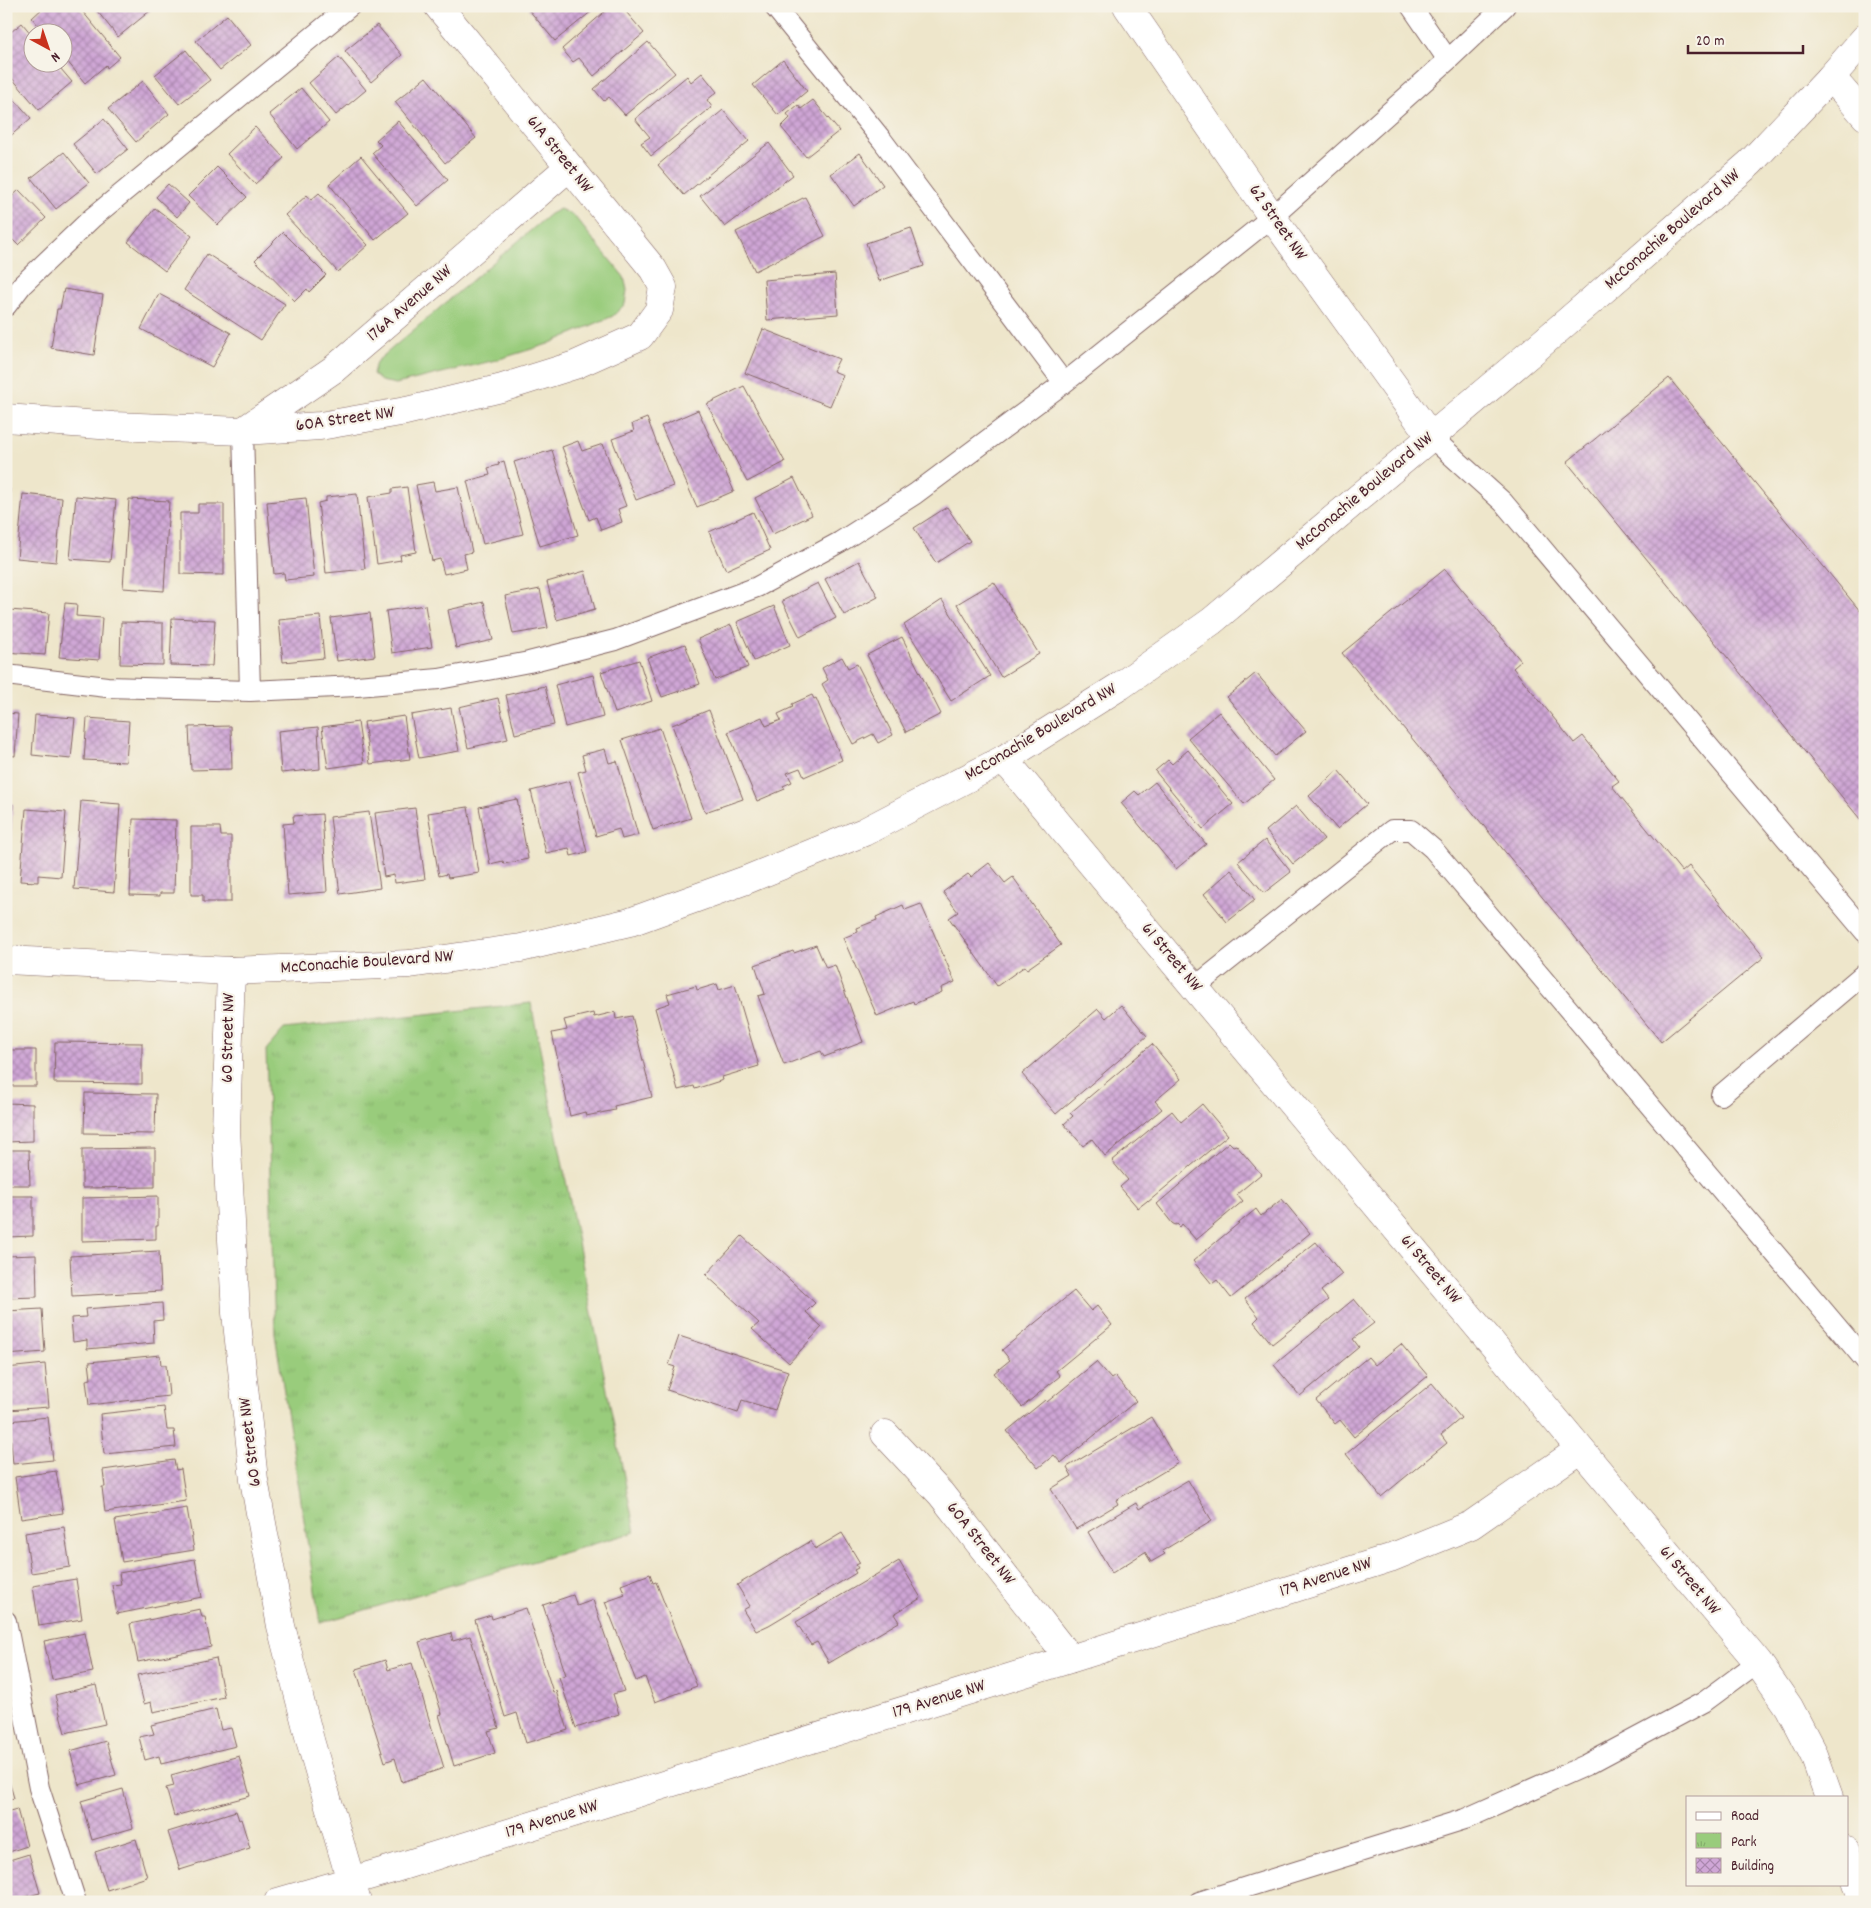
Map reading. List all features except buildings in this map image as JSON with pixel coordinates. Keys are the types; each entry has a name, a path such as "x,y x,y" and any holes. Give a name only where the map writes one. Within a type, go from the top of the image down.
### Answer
{"street":[{"name":"61A Street NW","path":"438,6 653,269 662,287 659,310"},
{"name":"62 Street NW","path":"1127,6 1272,217 1431,437"},
{"name":"McConachie Boulevard NW","path":"6,960 231,971 410,964 521,948 630,922 746,880 864,832 1004,759 1120,686 1212,621 1637,262 1750,163 1865,38"},
{"path":"1831,77 1865,116"},
{"name":"176A Avenue NW","path":"243,432 334,369 569,167"},
{"name":"60A Street NW","path":"6,418 113,426 243,432 329,424 406,411 502,388 575,365 640,336 659,310"},
{"name":"61 Street NW","path":"1004,759 1579,1450 1758,1662 1789,1707 1806,1739 1814,1755 1829,1796"},
{"name":"60 Street NW","path":"231,971 226,1130 236,1313 254,1480 281,1626 310,1740 354,1892"},
{"name":"60A Street NW","path":"885,1434 940,1494 1070,1659"},
{"name":"179 Avenue NW","path":"278,1902 354,1892 1070,1659 1390,1558 1471,1526 1579,1450"},
{"path":"1848,1855 1863,1902"}],"lane":[{"path":"6,306 22,285 92,218 350,6"},
{"path":"774,6 882,140 1064,383"},
{"path":"1411,6 1448,60"},
{"path":"6,675 107,686 250,691 357,686 439,679 529,662 616,640 757,587 840,542 915,494 1064,383 1272,217 1448,60 1505,6"},
{"path":"243,432 250,691"},
{"path":"1431,437 1503,502 1865,932"},
{"path":"1195,987 1392,830 1411,830 1433,849 1865,1360"},
{"path":"1721,1095 1865,973"},
{"path":"6,1621 39,1788 76,1902"},
{"path":"1199,1902 1465,1819 1595,1761 1704,1702 1758,1662"}],"green space":[{"path":"560,209 574,216 624,277 627,290 625,304 613,316 548,344 496,360 396,384 381,381 373,374 376,362 550,214"},
{"path":"531,1003 635,1532 320,1623 275,1334 266,1050 284,1029"}]}
